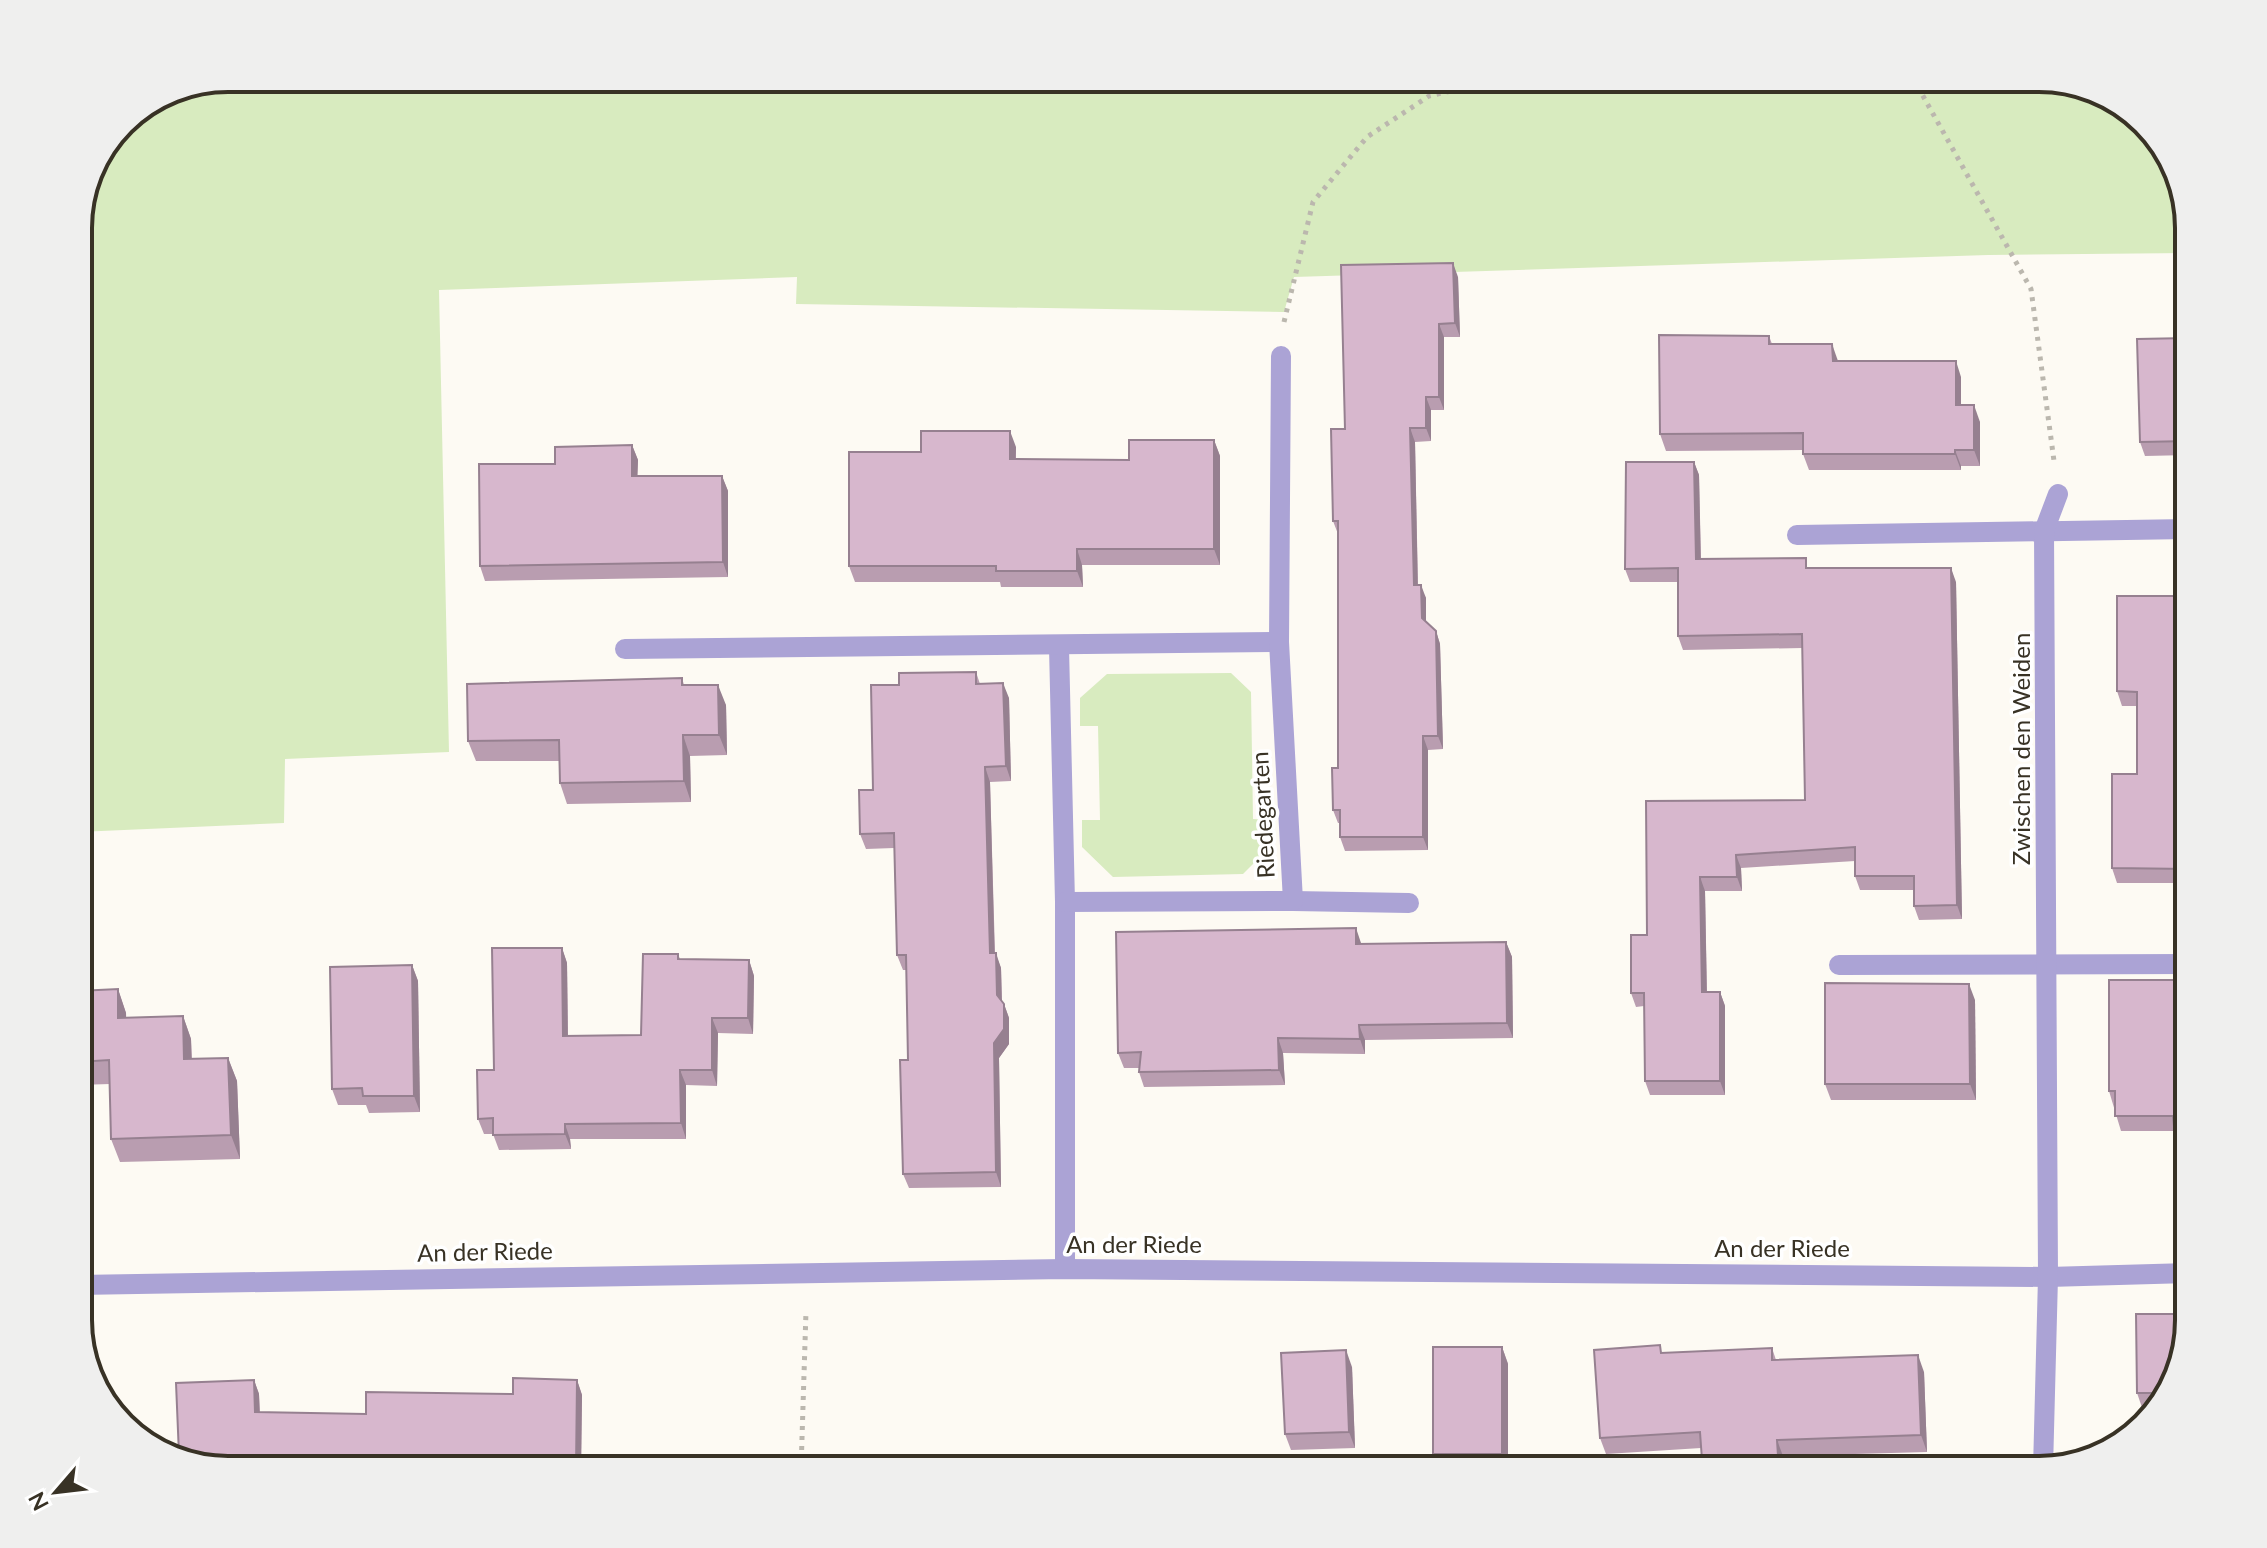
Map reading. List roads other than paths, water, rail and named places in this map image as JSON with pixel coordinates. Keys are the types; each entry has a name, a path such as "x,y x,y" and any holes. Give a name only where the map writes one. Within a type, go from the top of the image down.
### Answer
{"street":[{"name":"Riedegarten","path":"1065,902 1293,901 1279,642 1281,356"},
{"name":"Zwischen den Weiden","path":"2043,1456 2048,1277 2044,531 2058,494"},
{"path":"1797,535 2175,529"},
{"path":"625,649 1059,647 1279,642"},
{"path":"1059,647 1065,902 1065,1269"},
{"path":"1293,901 1409,903"},
{"path":"1839,965 2047,967 2175,964"},
{"name":"An der Riede","path":"92,1285 1065,1269 2048,1277 2175,1273"}]}
